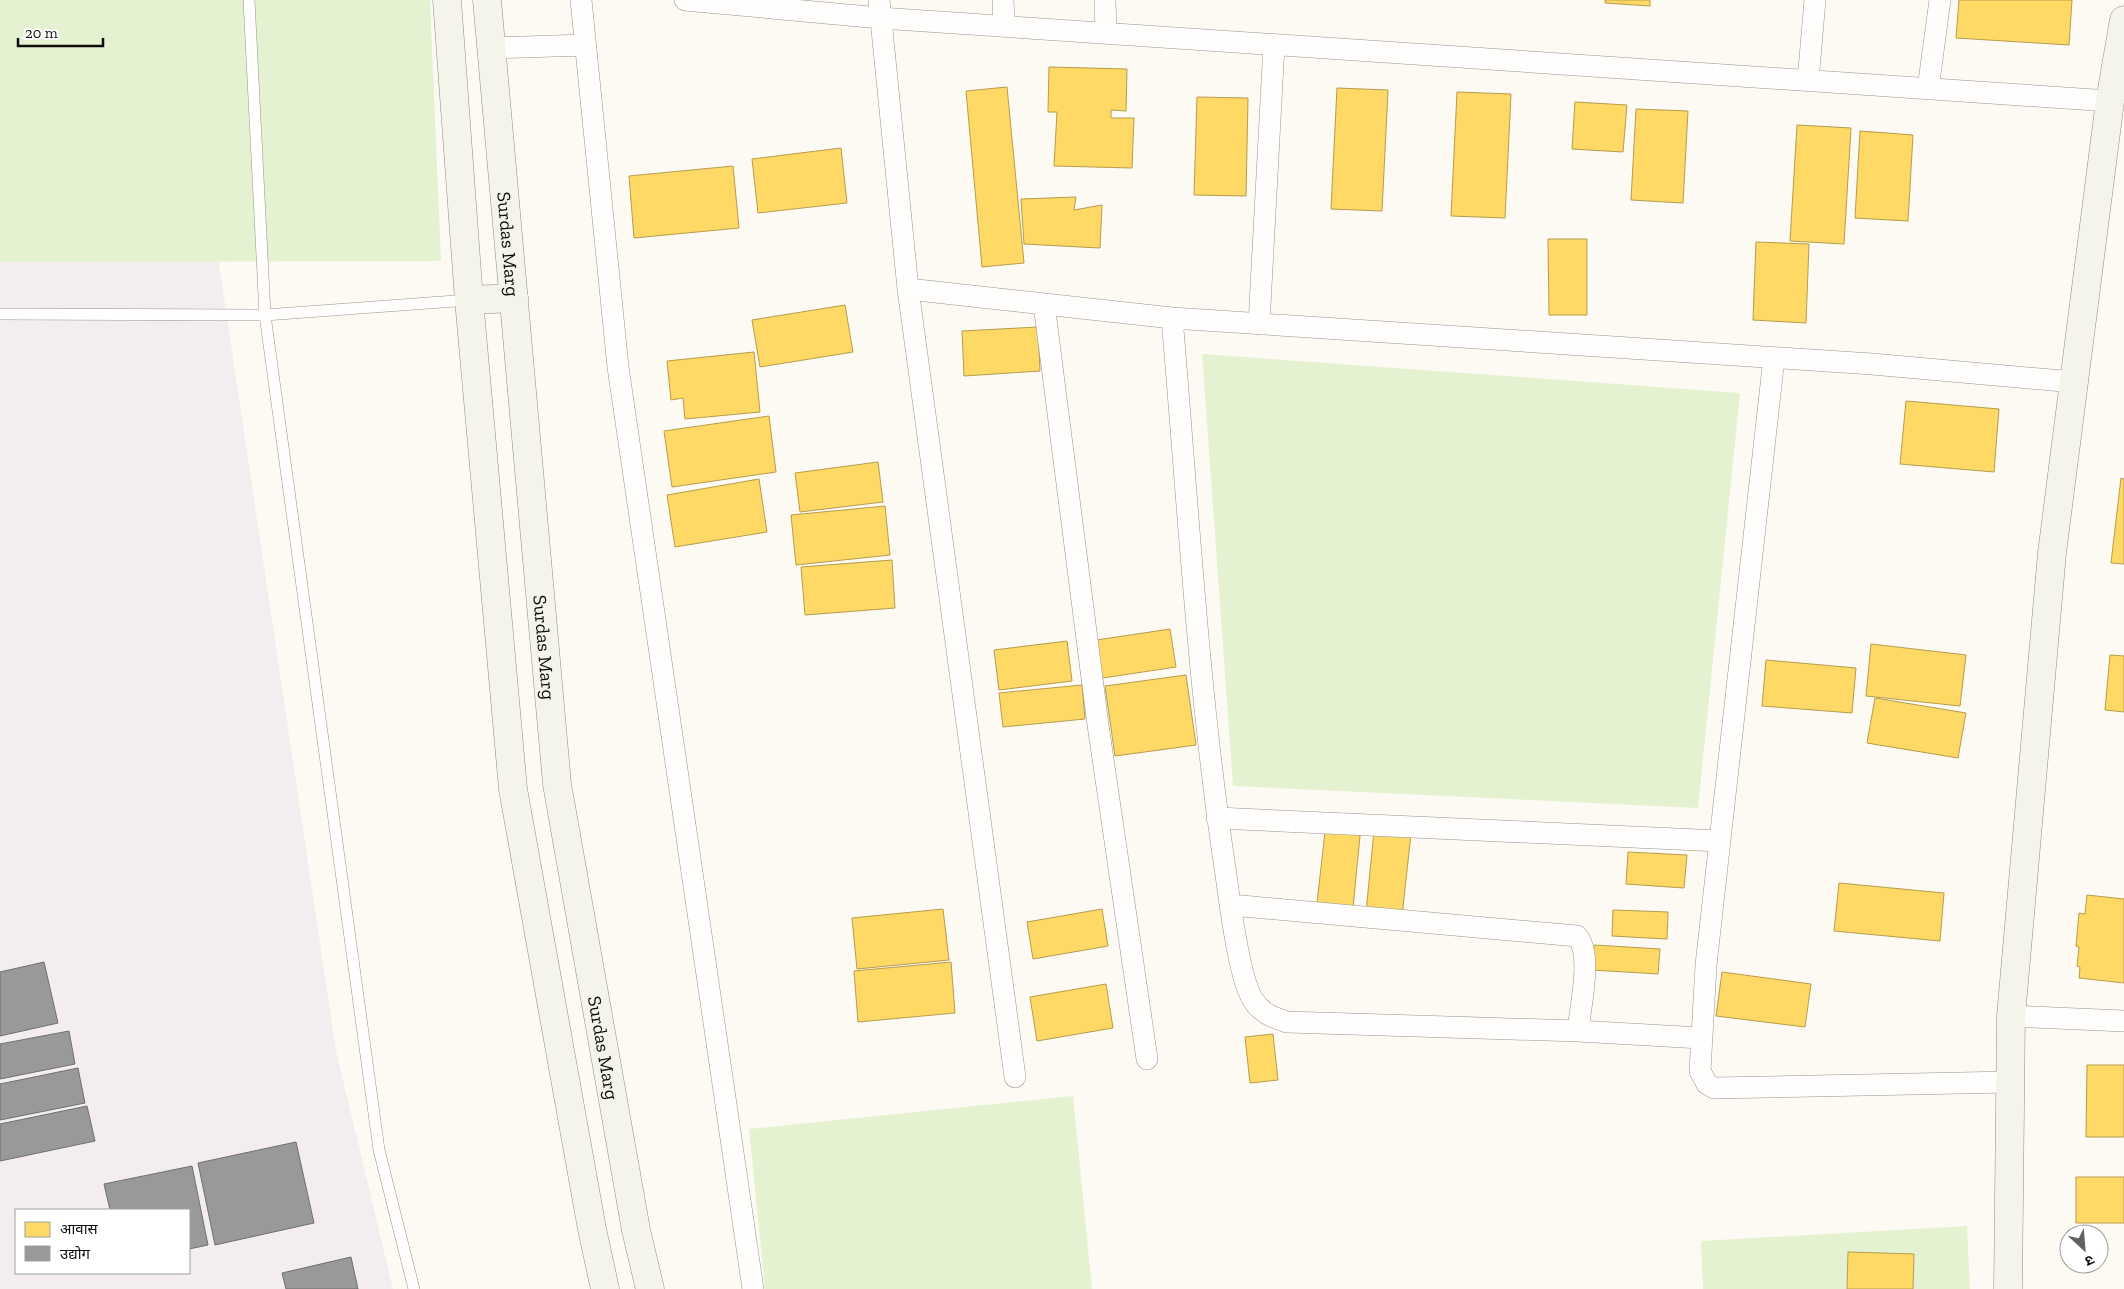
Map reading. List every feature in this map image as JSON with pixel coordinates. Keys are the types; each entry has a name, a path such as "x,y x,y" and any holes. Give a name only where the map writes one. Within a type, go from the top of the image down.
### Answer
{"main road":[{"path":"447,0 469,300 513,789 592,1229 605,1289"},
{"name":"Surdas Marg","path":"487,0 557,784 636,1230 650,1289"},
{"path":"2008,1289 2011,1016 2052,553 2110,101 2124,20"},
{"path":"469,300 514,298"}],"street":[{"path":"581,0 618,368 754,1289"},
{"path":"685,0 879,9 1004,26 2110,101"},
{"path":"1003,0 1004,26"},
{"path":"1105,0 1106,33"},
{"path":"1808,81 1815,0"},
{"path":"1928,89 1940,0"},
{"path":"879,9 908,289 1016,1078"},
{"path":"490,48 586,45"},
{"path":"1259,324 1274,45"},
{"path":"908,289 1172,318 1774,358 2074,382"},
{"path":"1044,304 1098,725 1147,1059"},
{"path":"1172,318 1210,771 1244,978 1253,1001 1269,1016 1287,1022 1578,1031 1701,1038"},
{"path":"1774,358 1720,841 1701,1038 1700,1071 1707,1084 1714,1088 2009,1082"},
{"path":"1217,818 1720,841"},
{"path":"1231,905 1577,936 1583,943 1586,956 1578,1031"},
{"path":"2011,1016 2124,1021"}],"lane":[{"path":"249,0 265,315 379,1150 414,1289"},
{"path":"0,314 265,315 469,300"}],"shaded area":[{"path":"0,0 211,210 336,1051 393,1289 0,1289"}],"green space":[{"path":"0,0 430,0 441,261 0,262"},
{"path":"1202,354 1740,393 1698,808 1233,786"},
{"path":"1073,1096 1092,1289 765,1289 749,1129"},
{"path":"1967,1226 1970,1289 1703,1289 1701,1241"}],"building: आवास":[{"path":"1605,0 1650,0 1650,6 1605,3"},
{"path":"1959,0 2072,0 2069,45 1956,38"},
{"path":"1049,67 1127,69 1126,111 1111,110 1111,118 1134,118 1132,168 1054,166 1057,112 1048,112"},
{"path":"1007,87 1024,263 982,267 966,91"},
{"path":"1337,88 1388,90 1382,211 1331,209"},
{"path":"1457,92 1511,94 1505,218 1451,216"},
{"path":"1197,97 1248,98 1246,196 1194,195"},
{"path":"1575,102 1627,105 1623,152 1572,149"},
{"path":"1636,109 1688,111 1683,203 1631,200"},
{"path":"1797,125 1851,128 1844,244 1790,241"},
{"path":"1860,131 1913,135 1908,221 1855,218"},
{"path":"841,148 847,203 758,213 752,159"},
{"path":"733,166 739,228 634,238 629,176"},
{"path":"1076,197 1074,210 1102,205 1100,248 1024,244 1021,199"},
{"path":"1548,239 1587,239 1587,315 1549,315"},
{"path":"1756,242 1809,244 1806,323 1753,320"},
{"path":"845,305 853,352 760,367 752,320"},
{"path":"1038,327 1040,371 964,376 962,331"},
{"path":"754,352 760,412 685,419 683,398 671,400 667,361"},
{"path":"1906,401 1999,409 1994,472 1900,464"},
{"path":"769,416 776,472 672,487 664,431"},
{"path":"878,462 883,502 800,512 795,473"},
{"path":"2121,478 2124,479 2124,564 2111,563"},
{"path":"759,479 767,532 675,547 667,495"},
{"path":"885,506 890,555 796,565 791,515"},
{"path":"892,560 895,608 805,615 801,567"},
{"path":"1170,629 1176,667 1096,679 1090,641"},
{"path":"1067,641 1072,681 999,690 994,650"},
{"path":"1871,644 1966,655 1960,706 1866,696"},
{"path":"2110,655 2124,656 2124,712 2105,710"},
{"path":"1766,660 1856,668 1852,713 1762,706"},
{"path":"1186,675 1196,745 1115,756 1105,686"},
{"path":"1082,685 1085,719 1003,727 999,693"},
{"path":"1875,698 1966,713 1958,758 1867,743"},
{"path":"1326,823 1361,826 1353,907 1317,903"},
{"path":"1374,831 1411,834 1402,916 1366,912"},
{"path":"1628,852 1687,855 1684,888 1626,884"},
{"path":"1839,883 1944,893 1940,941 1834,931"},
{"path":"2087,895 2124,899 2124,983 2079,978 2080,967 2077,966 2079,947 2076,946 2079,913 2085,914"},
{"path":"943,909 949,960 857,969 852,918"},
{"path":"1102,909 1108,946 1033,959 1027,922"},
{"path":"1613,910 1668,912 1667,939 1612,936"},
{"path":"1594,945 1660,949 1658,974 1592,970"},
{"path":"951,962 955,1013 858,1022 854,971"},
{"path":"1722,972 1811,984 1805,1027 1716,1016"},
{"path":"1106,984 1113,1028 1037,1041 1030,997"},
{"path":"1273,1034 1278,1080 1250,1083 1245,1037"},
{"path":"2087,1065 2124,1065 2124,1137 2086,1137"},
{"path":"2076,1177 2124,1177 2124,1223 2076,1223"},
{"path":"1848,1252 1914,1254 1913,1289 1847,1289"}],"building: उद्योग":[{"path":"44,962 58,1023 0,1036 0,972"},
{"path":"69,1031 75,1064 0,1079 0,1044"},
{"path":"78,1068 85,1103 0,1120 0,1084"},
{"path":"87,1106 95,1141 0,1161 0,1124"},
{"path":"296,1142 314,1223 215,1245 198,1163"},
{"path":"192,1166 208,1245 190,1249 190,1209 110,1209 104,1184"},
{"path":"351,1257 358,1289 286,1289 282,1273"}]}
